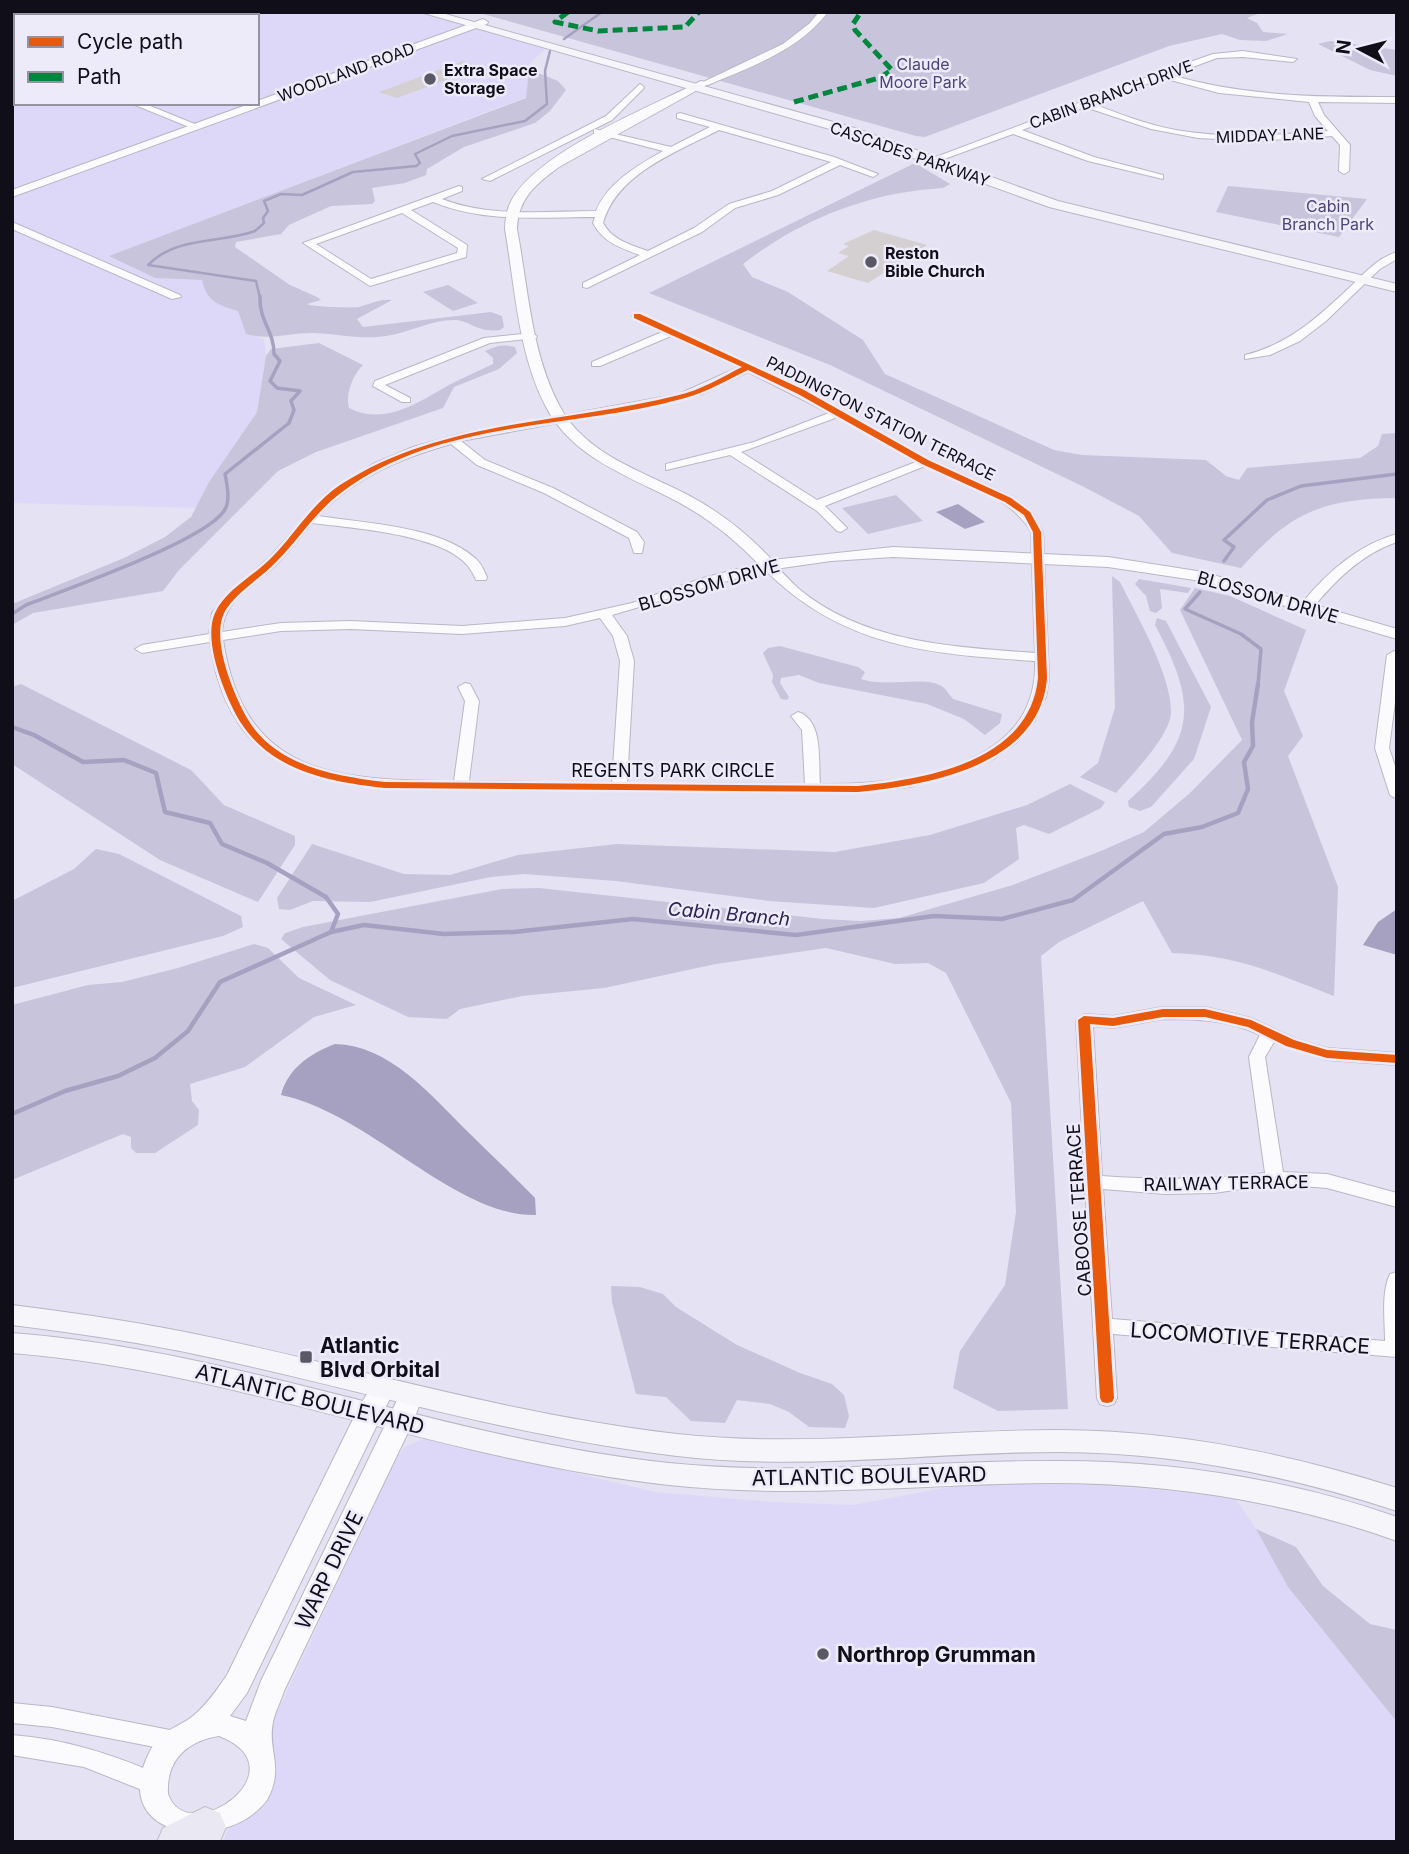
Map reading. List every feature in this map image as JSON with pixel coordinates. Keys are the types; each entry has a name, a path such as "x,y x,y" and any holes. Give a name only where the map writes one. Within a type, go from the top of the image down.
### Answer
{"main road":[{"name":"CASCADES PARKWAY","path":"425,12 478,24 700,86 851,131 938,158 1063,206 1366,276 1397,279"},
{"name":"CASCADES PARKWAY","path":"448,12 478,24"},
{"name":"CASCADES PARKWAY","path":"1366,276 1397,288"},
{"name":"ATLANTIC BOULEVARD","path":"12,1315 135,1330 580,1433 682,1446 869,1450 1060,1441 1160,1448 1260,1461 1347,1483 1397,1500"},
{"name":"ATLANTIC BOULEVARD","path":"12,1343 122,1354 224,1376 368,1414 569,1460 675,1475 801,1481 1048,1472 1171,1478 1260,1492 1342,1510 1397,1529"}],"street":[{"path":"824,12 808,31 785,46 700,86 610,134 537,177 521,194 512,212 511,229 532,336 547,394 560,419 599,455 722,522 802,599 863,629 938,649 1041,657"},
{"name":"WOODLAND ROAD","path":"259,104 478,24"},
{"name":"CABIN BRANCH DRIVE","path":"938,158 1210,58 1230,54 1293,60"},
{"path":"1161,75 1234,94 1313,100 1397,100"},
{"path":"487,179 584,128 609,118 640,87"},
{"path":"1313,100 1320,116 1347,151 1344,171"},
{"name":"MIDDAY LANE","path":"1084,104 1143,124 1202,136 1243,139 1335,133"},
{"path":"139,105 197,127"},
{"name":"WOODLAND ROAD","path":"12,194 257,105"},
{"path":"680,116 873,174"},
{"path":"650,255 619,244 603,234 598,223 607,197 622,182 717,127"},
{"path":"584,128 674,151"},
{"path":"1012,130 1091,159 1160,177"},
{"path":"587,285 698,230 732,206 775,193 839,162"},
{"path":"402,209 463,247 462,255 369,283 308,243 402,209 434,199 459,189"},
{"path":"434,199 463,210 599,214"},
{"path":"12,225 176,297"},
{"path":"1249,357 1264,355 1304,336 1376,265 1397,255"},
{"name":"PADDINGTON STATION TERRACE","path":"637,316 749,367 839,413 925,462 1019,507 1034,522 1039,558"},
{"path":"596,364 671,332"},
{"path":"406,400 379,386 379,383 479,343 532,336"},
{"path":"214,636 215,622 227,602 280,554 329,498 355,479 421,448 453,439 682,397 749,367"},
{"path":"670,467 732,451 839,413"},
{"path":"453,439 461,450 481,464 536,484 633,535 638,542 638,550"},
{"path":"732,451 816,505 841,528"},
{"path":"816,505 925,462"},
{"path":"311,519 433,540 469,555 478,565 481,577"},
{"path":"1306,607 1324,587 1372,547 1397,538"},
{"name":"BLOSSOM DRIVE","path":"142,649 214,636 315,625 495,629 604,614 768,565 883,552 1108,562 1172,571 1397,634"},
{"name":"REGENTS PARK CIRCLE","path":"214,636 240,713 248,728 275,752 313,771 358,782 461,786 858,789 911,783 978,761 1011,739 1033,713 1042,685 1039,558"},
{"path":"604,614 620,636 627,661 619,788"},
{"path":"1394,655 1389,748 1397,795"},
{"path":"461,786 472,701 465,687"},
{"path":"798,716 809,730 813,789"},
{"name":"CABOOSE TERRACE","path":"1107,1398 1084,1020 1113,1022 1163,1013 1205,1013 1251,1024 1269,1035"},
{"path":"1275,1178 1257,1057 1269,1035 1327,1054 1397,1059"},
{"name":"RAILWAY TERRACE","path":"1095,1182 1214,1186 1275,1178 1326,1181 1397,1200"},
{"path":"1396,1349 1394,1301 1397,1279"},
{"name":"LOCOMOTIVE TERRACE","path":"1104,1326 1396,1349"},
{"name":"WARP DRIVE","path":"201,1726 220,1708 237,1684 383,1388"},
{"name":"WARP DRIVE","path":"260,1748 259,1723 271,1690 401,1422 411,1395"},
{"path":"12,1713 52,1717 175,1741"},
{"path":"219,1724 236,1727 251,1735 260,1748 264,1777 254,1799 234,1817 191,1835 162,1812 154,1798 152,1783 163,1753 175,1741 201,1726 219,1724"},
{"path":"12,1745 40,1746 98,1759 152,1783"}],"shaded area":[{"path":"12,12 425,12 548,47 530,63 526,97 110,256 155,278 202,280 238,311 246,334 264,339 266,356 257,412 209,482 197,508 12,503"},
{"path":"958,504 985,522 965,529 936,512"},
{"path":"1397,909 1397,955 1363,945 1378,922"},
{"path":"335,1044 373,1053 408,1074 535,1198 536,1215 505,1211 474,1200 347,1122 314,1105 281,1095 295,1069 317,1052"},
{"name":"Northrop Grumman","path":"426,1438 655,1492 772,1502 853,1505 955,1486 1049,1482 1233,1495 1256,1529 1288,1587 1397,1722 1397,1842 223,1842 267,1734 393,1464 404,1447"}],"green space":[{"name":"Claude Moore Park","path":"476,12 1263,12 1247,18 1257,23 1263,32 1288,34 1266,41 1240,40 1222,34 1169,46 925,137"},
{"path":"1330,41 1397,50 1397,76 1370,70 1318,44"},
{"path":"529,69 558,81 566,90 550,111 535,123 464,147 427,169 426,175 405,183 372,188 375,201 372,204 331,206 289,225 281,234 236,242 235,247 290,285 321,300 307,304 359,307 392,300 357,319 363,327 491,312 502,316 504,327 500,330 485,330 454,320 377,337 315,333 255,336 246,334 238,311 210,298 202,280 155,278 109,256 526,98"},
{"path":"915,163 950,184 943,188 889,195 837,211 788,234 743,264 752,277 788,292 863,340 885,374 1054,450 1082,455 1206,460 1226,476 1239,480 1247,468 1360,458 1378,446 1382,434 1396,433 1397,498 1348,501 1310,512 1276,534 1241,568 1172,553 1139,516 1084,487 830,365 649,293"},
{"name":"Cabin Branch Park","path":"1228,186 1367,199 1339,237 1216,212"},
{"path":"448,285 478,303 453,311 423,292"},
{"path":"319,343 363,365 351,385 349,408 375,415 412,405 493,364 493,358 485,351 507,346 515,347 517,353 499,369 454,387 443,408 316,452 278,471 179,570 163,591 33,613 12,625 12,604 124,558 165,537 191,517 209,482 257,412 266,356 271,349"},
{"path":"896,495 923,521 868,534 842,508"},
{"path":"1112,576 1120,582 1160,664 1170,698 1171,713 1157,744 1116,793 1080,777 1098,763 1115,708"},
{"path":"1139,579 1191,588 1188,593 1160,589 1162,608 1156,613 1150,611 1146,596 1135,584"},
{"path":"1195,588 1230,596 1306,630 1284,691 1303,736 1288,756 1338,887 1334,996 1236,961 1172,953 1143,901 1059,942 1041,956 1068,1409 998,1411 953,1388 960,1351 1005,1285 1016,1212 1011,1103 946,973 928,963 895,964 826,948 716,964 604,988 522,996 460,1009 447,1019 408,1017 330,980 281,939 285,933 303,927 502,889 539,888 861,921 899,918 1013,885 1144,832 1190,793 1242,740 1180,610"},
{"path":"1157,618 1166,621 1211,707 1194,759 1151,807 1140,811 1129,807 1128,801 1167,759 1184,720 1184,699 1179,678 1155,625"},
{"path":"780,646 858,667 865,672 861,679 936,684 944,688 953,699 1002,714 1000,723 985,735 964,719 927,704 819,683 799,675 781,678 780,683 789,697 787,700 781,699 772,682 773,675 763,653 768,648"},
{"path":"21,684 191,770 224,805 295,836 295,845 258,902 160,860 12,764 12,687"},
{"path":"1070,784 1105,802 1101,808 1049,834 1024,825 1016,828 1019,859 984,883 874,908 769,901 616,881 524,874 491,877 370,902 313,901 290,910 279,909 277,898 312,844 404,874 450,875 518,855 617,844 835,852 930,835 1027,805"},
{"path":"96,849 119,854 241,916 243,927 223,936 12,988 12,901 74,869"},
{"path":"254,944 268,948 299,978 356,1005 314,1017 245,1067 190,1084 192,1101 199,1110 198,1125 155,1153 136,1153 131,1148 131,1137 123,1134 12,1180 12,1005 88,985 122,982 178,968"},
{"path":"611,1286 640,1287 663,1294 676,1307 737,1345 832,1384 844,1395 849,1416 845,1428 809,1427 789,1412 770,1404 737,1400 725,1423 691,1421 666,1397 636,1394 612,1302"},
{"path":"1256,1529 1296,1547 1323,1586 1370,1624 1397,1630 1397,1722 1288,1587"}],"building":[{"name":"Extra Space Storage","path":"463,61 481,67 397,98 379,92"},
{"name":"Reston Bible Church","path":"874,230 927,245 868,283 827,271 849,256 838,253 849,246 843,244"}],"waterway":[{"path":"564,39 602,12"},
{"path":"260,298 256,281 148,265 171,249 255,231 264,223 263,218 268,211 264,201 281,194 302,195 353,172 416,166 420,163 415,154 452,136 525,121 547,104 545,71 550,51"},
{"path":"12,614 26,605 163,550 211,523 224,511 228,498 225,474 289,423 294,410 291,401 300,391 277,388 270,381 280,361 274,354 260,298"},
{"name":"Cabin Branch","path":"1224,561 1234,547 1224,540 1267,500 1301,486 1397,474"},
{"name":"Cabin Branch","path":"1200,592 1185,609 1241,634 1261,649 1258,685"},
{"name":"Cabin Branch","path":"331,932 364,925 444,934 514,932 633,919 796,935 934,916 1002,919 1073,900 1164,834 1202,827 1238,813 1248,789 1244,762 1253,746 1252,722 1258,684"},
{"path":"12,727 34,735 83,762 124,760 156,773 165,812 210,823 222,844 267,863 326,897 338,914 331,932"},
{"name":"Cabin Branch","path":"12,1114 65,1091 118,1076 155,1058 188,1031 220,982 331,932"}],"marked path":[{"path":"568,12 555,22 598,31 685,27 699,12"},
{"path":"794,102 879,78 892,70 855,30 853,24 861,12"}],"cycle path":[{"path":"637,316 801,392 925,462 1008,500 1027,514 1037,532 1042,671 1039,697 1028,721 1011,740 964,767 909,782 858,789 385,785 326,775 288,761 271,751 245,722 233,699 218,652 216,624 219,613 230,598 273,561 331,496 377,466 417,450 460,437 681,397 707,388 715,384 741,371 749,367"},
{"path":"1107,1398 1084,1020 1113,1022 1163,1013 1205,1013 1251,1024 1290,1043 1327,1054 1397,1059"}],"place":[{"name":"Extra Space Storage","path":"430,79"},
{"name":"Reston Bible Church","path":"871,262"},
{"name":"Atlantic Blvd Orbital","path":"306,1357"},
{"name":"Northrop Grumman","path":"823,1654"}]}
